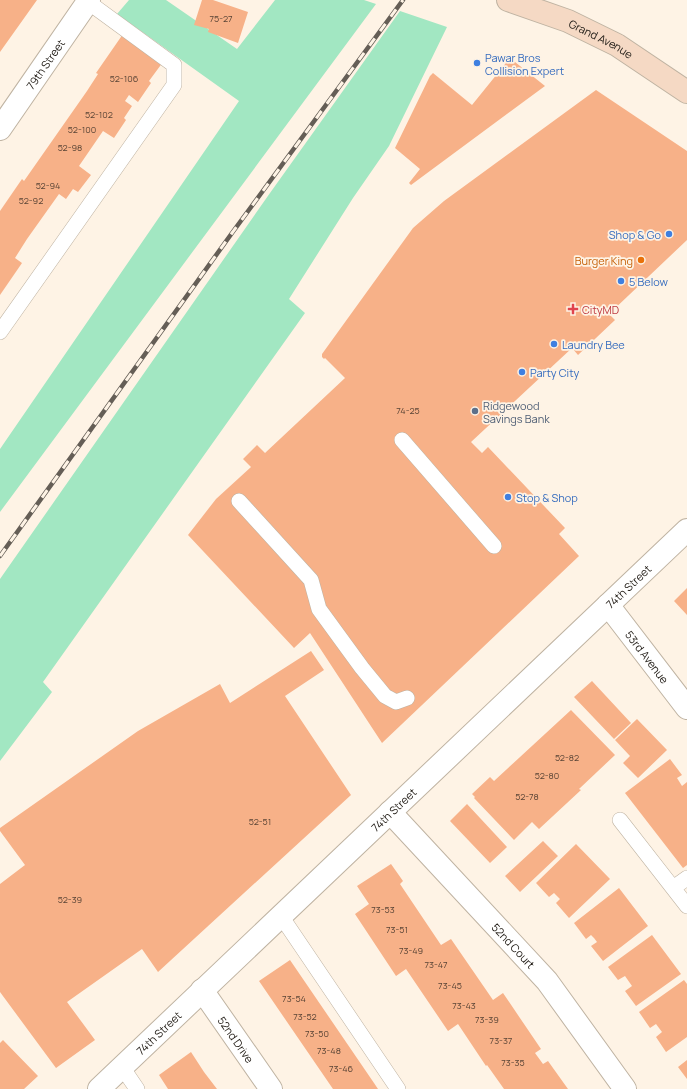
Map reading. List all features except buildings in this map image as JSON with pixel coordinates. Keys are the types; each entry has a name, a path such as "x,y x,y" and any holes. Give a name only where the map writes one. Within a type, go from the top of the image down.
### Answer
{"main road":[{"name":"Grand Avenue","path":"508,0 568,21 617,45 687,92"}],"street":[{"name":"79th Street","path":"0,129 88,1"},
{"name":"74th Street","path":"99,1089 687,530"},
{"name":"53rd Avenue","path":"608,605 687,708"},
{"name":"52nd Court","path":"390,812 547,981 625,1089"},
{"name":"52nd Drive","path":"202,990 271,1089"}],"lane":[{"path":"0,332 174,85 174,65 88,1"},
{"path":"402,440 494,546"},
{"path":"239,501 311,580 319,609 362,668 385,696 396,702 408,698"},
{"path":"620,820 687,906"},
{"path":"673,888 687,878"},
{"path":"281,916 398,1089"},
{"path":"122,1067 137,1089"}],"green space":[{"path":"129,0 166,0 237,49 275,0 364,0 376,4 0,512 0,449 239,101 117,14"},
{"path":"400,11 447,27 389,146 353,198 289,299 305,313 43,682 52,692 0,761 0,579 270,193"}],"railway":[{"path":"0,556 232,233 403,0"}],"place":[{"name":"Pawar Bros Collision Expert","path":"477,63"},
{"name":"Shop & Go","path":"669,234"},
{"name":"Burger King","path":"641,260"},
{"name":"5 Below","path":"621,281"},
{"name":"CityMD","path":"573,309"},
{"name":"Laundry Bee","path":"554,344"},
{"name":"Party City","path":"522,372"},
{"name":"Ridgewood Savings Bank","path":"475,411"},
{"name":"Stop & Shop","path":"508,497"}]}
